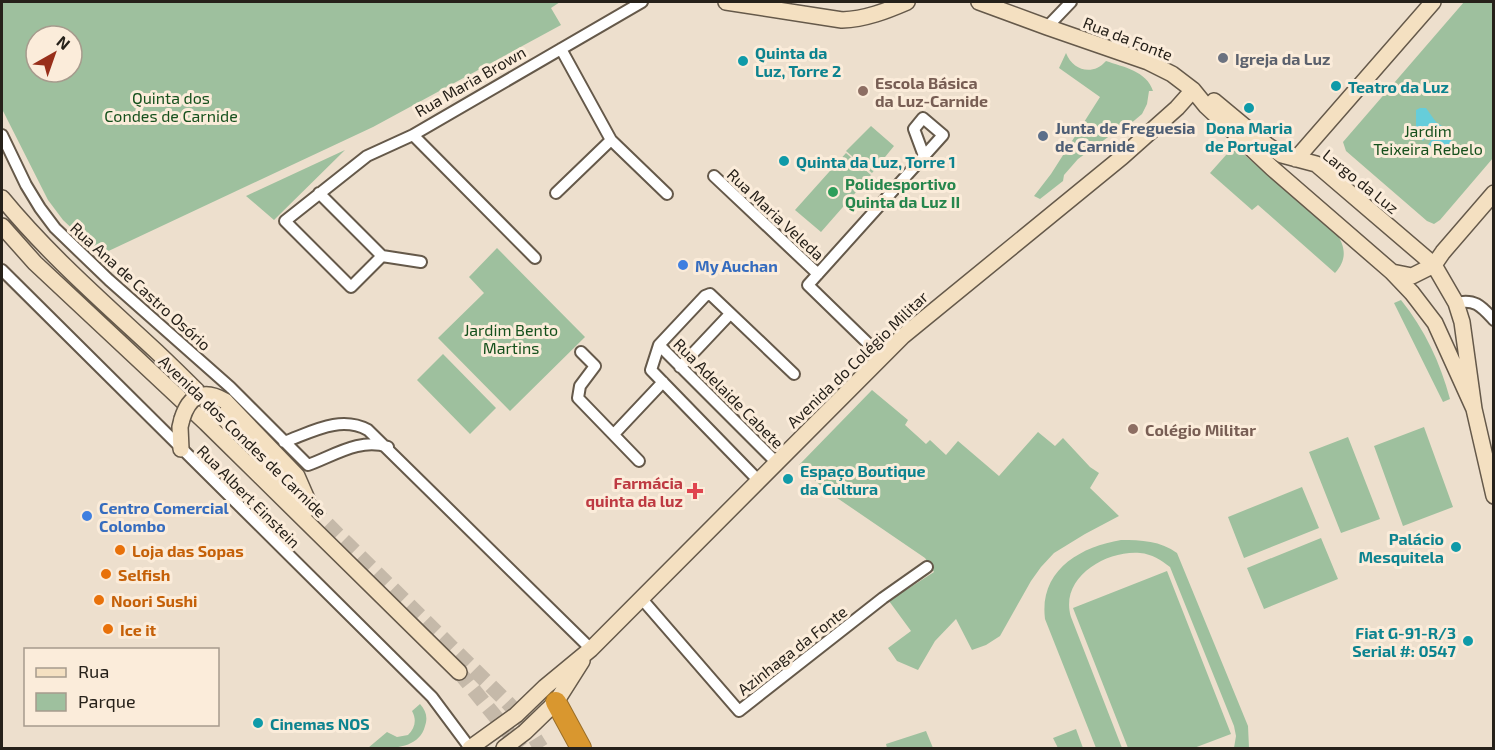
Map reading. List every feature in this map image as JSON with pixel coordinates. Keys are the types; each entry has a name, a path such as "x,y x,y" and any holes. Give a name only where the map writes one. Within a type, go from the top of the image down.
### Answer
{"highway":[{"path":"556,702 581,748"}],"main road":[{"path":"726,2 842,20 873,16 908,2"},
{"name":"Rua da Fonte","path":"979,2 1148,62 1172,74 1192,90 1219,105 1282,155 1296,159"},
{"name":"Largo da Luz","path":"1433,2 1296,159 1316,164 1434,265 1456,303 1462,322 1474,409"},
{"name":"Rua da Fonte","path":"1192,90 1206,106 1297,188"},
{"name":"Avenida do Colégio Militar","path":"470,748 516,715 544,687 591,649 903,336 1122,157 1178,108 1192,90"},
{"path":"1296,159 1297,188 1392,272 1435,323 1474,409 1494,496"},
{"path":"1392,272 1412,276 1434,265 1494,193"},
{"name":"Avenida dos Condes de Carnide","path":"2,198 72,273 218,412 311,508 297,476 225,401 216,395 204,394 197,396 185,408 180,427 181,449"},
{"name":"Avenida dos Condes de Carnide","path":"2,226 44,271 206,423 459,672"},
{"name":"Avenida do Colégio Militar","path":"504,748 525,732 556,702 591,649"}],"street":[{"name":"Rua Maria Brown","path":"382,256 351,287 285,221 367,156 413,135 642,2"},
{"path":"1047,27 1071,2"},
{"path":"561,50 611,140 667,194"},
{"name":"Rua Ana de Castro Osório","path":"2,135 26,185 55,228 118,288 230,387 308,465 364,444 387,447"},
{"path":"413,135 535,258"},
{"path":"556,193 611,140"},
{"name":"Rua Maria Veleda","path":"882,357 808,285 924,156"},
{"name":"Rua Maria Veleda","path":"714,176 818,274"},
{"path":"319,193 382,256 422,262"},
{"name":"Rua Albert Einstein","path":"2,270 432,697 470,748"},
{"path":"659,345 705,296 710,294 794,374"},
{"path":"1456,303 1473,301 1494,320"},
{"path":"680,367 730,314"},
{"name":"Rua Adelaide Cabete","path":"758,480 651,370 659,345 776,462"},
{"path":"581,352 595,366 580,386 579,398 639,461"},
{"path":"614,434 663,382"},
{"path":"284,442 334,424 347,422 368,430 591,649"},
{"name":"Azinhaga da Fonte","path":"641,598 739,711 927,567"}],"green space":[{"name":"Quinta dos Condes de Carnide","path":"2,2 560,2 551,8 561,25 373,127 100,255 63,220 48,200 2,109"},
{"name":"Jardim Teixeira Rebelo","path":"1464,2 1493,2 1493,158 1440,220 1434,224 1427,221 1346,151 1343,142"},
{"path":"1066,53 1073,64 1084,69 1095,69 1106,61 1134,71 1146,79 1153,91 1149,91 1147,104 1142,114 1078,159 1064,175 1063,181 1040,199 1034,196 1051,174 1100,97 1059,68"},
{"name":"Polidesportivo Quinta da Luz II","path":"871,126 894,146 872,173 846,151"},
{"path":"1234,146 1336,233 1342,243 1344,253 1342,263 1335,273 1258,205 1252,210 1210,173"},
{"path":"345,150 274,220 246,196"},
{"name":"Polidesportivo Quinta da Luz II","path":"846,153 871,175 821,232 795,210"},
{"name":"Jardim Bento Martins","path":"497,248 585,337 510,411 438,338 484,293 469,277"},
{"path":"1401,300 1431,347 1450,399 1443,402 1394,303"},
{"path":"443,354 496,408 470,434 417,380"},
{"path":"872,390 908,420 905,425 926,444 930,440 946,455 958,441 999,476 1038,432 1055,446 1063,438 1090,467 1099,473 1090,488 1119,516 1054,553 1031,581 1000,636 972,650 956,619 935,641 918,670 897,661 888,648 911,631 889,601 934,572 925,558 824,489 799,465"},
{"path":"1424,427 1453,507 1403,526 1374,446"},
{"path":"1348,437 1380,519 1341,533 1309,452"},
{"path":"1302,487 1319,528 1244,558 1228,517"},
{"path":"1321,538 1338,579 1264,609 1247,568"},
{"path":"1121,540 1158,544 1177,553 1248,726 1249,748 1234,748 1236,736 1234,726 1170,567 1148,555 1127,553 1113,556 1088,569 1072,590 1069,603 1071,617 1122,748 1096,748 1045,619 1045,602 1048,587 1065,564 1077,555 1105,543"},
{"path":"1167,571 1231,734 1194,748 1128,748 1073,608"},
{"path":"420,704 425,712 426,720 422,734 416,740 402,746 368,748 387,732 397,737 408,735 414,724 412,711"},
{"path":"1076,729 1083,748 1058,748 1053,738"},
{"path":"926,731 933,748 887,748 886,744"}],"water":[{"path":"1426,108 1436,122 1451,132 1452,139 1449,145 1436,148 1428,145 1434,136 1430,132 1423,141 1416,131 1416,110"}],"tunnel":[{"path":"311,508 505,700 523,719 541,748"},
{"path":"459,672 521,748"}],"place":[{"name":"Igreja da Luz","path":"1223,58"},
{"name":"Quinta da Luz, Torre 2","path":"743,61"},
{"name":"Teatro da Luz","path":"1336,86"},
{"name":"Escola Básica da Luz-Carnide","path":"863,91"},
{"name":"Dona Maria de Portugal","path":"1249,108"},
{"name":"Junta de Freguesia de Carnide","path":"1043,136"},
{"name":"Quinta da Luz, Torre 1","path":"784,161"},
{"name":"Polidesportivo Quinta da Luz II","path":"833,192"},
{"name":"My Auchan","path":"683,265"},
{"name":"Colégio Militar","path":"1133,429"},
{"name":"Espaço Boutique da Cultura","path":"788,479"},
{"name":"Farmácia quinta da luz","path":"695,491"},
{"name":"Centro Comercial Colombo","path":"87,516"},
{"name":"Palácio Mesquitela","path":"1456,547"},
{"name":"Loja das Sopas","path":"120,550"},
{"name":"Selfish","path":"106,574"},
{"name":"Noori Sushi","path":"99,600"},
{"name":"Ice it","path":"108,629"},
{"name":"Fiat G-91-R/3 Serial #: 0547","path":"1468,641"},
{"name":"Cinemas NOS","path":"258,723"}]}
